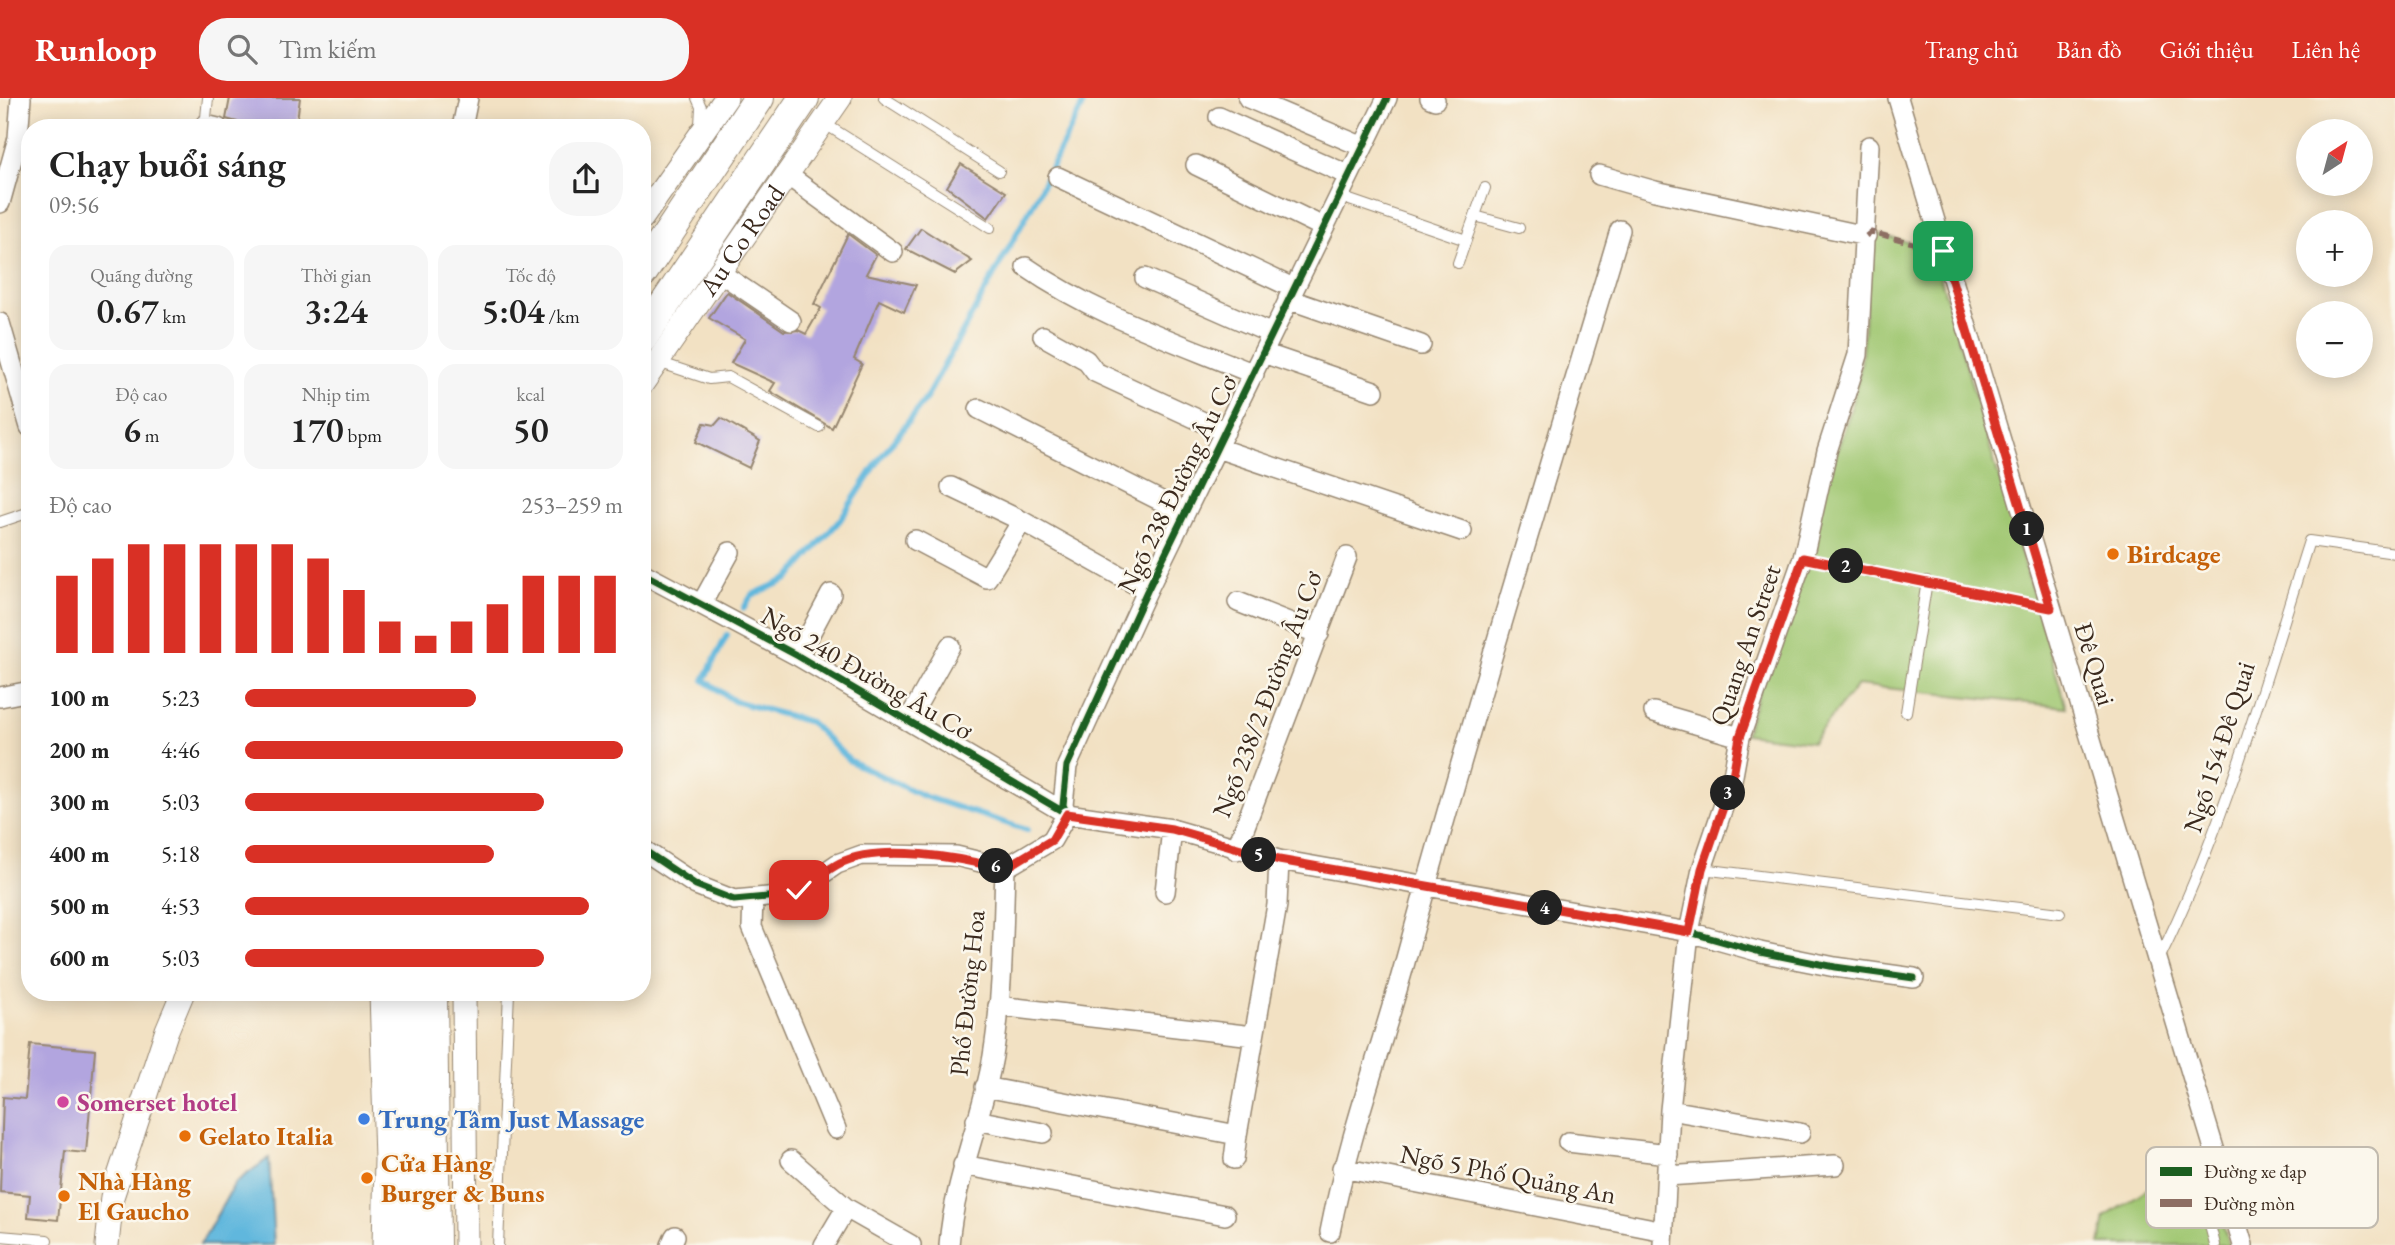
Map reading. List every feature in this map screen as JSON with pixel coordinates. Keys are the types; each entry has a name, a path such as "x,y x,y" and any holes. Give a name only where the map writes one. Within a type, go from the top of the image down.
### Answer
{"main road":[{"path":"651,260 759,98"},
{"name":"Au Co Road","path":"651,348 803,106"},
{"path":"405,1001 420,1205 435,1245"},
{"path":"408,1245 420,1205 431,1001"}],"street":[{"path":"20,98 22,119"},
{"path":"464,119 468,98"},
{"path":"651,205 726,98"},
{"name":"Au Co Road","path":"651,349 719,272 786,174 803,106 840,98"},
{"path":"1248,98 1361,146"},
{"name":"Ngõ 238 Đường Âu Cơ","path":"1067,814 1063,805 1067,766 1147,591 1254,374 1361,146 1387,98"},
{"name":"Đê Quai","path":"1898,98 2214,1147"},
{"path":"1219,117 1348,176"},
{"name":"Quang An Street","path":"1663,1238 1670,1110 1689,932 1702,869 1732,781 1740,737 1803,558 1827,451 1858,355 1869,146"},
{"path":"0,203 21,147"},
{"path":"1196,165 1323,227"},
{"path":"786,174 892,252"},
{"path":"1599,175 1655,191 1866,236"},
{"path":"1058,177 1291,293 1421,345"},
{"path":"1330,1232 1342,1168 1377,1062 1425,887 1620,230"},
{"path":"1026,267 1055,288 1176,344 1254,374"},
{"path":"719,272 791,321"},
{"path":"1144,278 1272,334"},
{"path":"0,323 21,396"},
{"path":"1043,336 1086,360 1095,372 1221,440 1462,531"},
{"path":"1263,354 1374,391"},
{"path":"979,409 1185,513"},
{"path":"951,487 1022,521 1147,591"},
{"path":"915,540 987,578 1022,521"},
{"path":"702,603 730,552"},
{"name":"Ngõ 238/2 Đường Âu Cơ","path":"1236,850 1347,557"},
{"name":"Ngõ 240 Đường Âu Cơ","path":"651,578 798,656 1067,814"},
{"path":"798,656 831,594"},
{"path":"1238,602 1319,634"},
{"path":"908,721 950,646"},
{"path":"0,697 21,693"},
{"path":"1654,712 1740,737"},
{"path":"651,855 713,894 734,900 753,899 799,890 837,864 863,855 956,856 1004,869 1052,840 1067,814 1172,829 1236,850 1279,860 1689,932 1760,952 1914,978"},
{"path":"1165,892 1172,829"},
{"path":"1234,1159 1277,905 1279,860"},
{"name":"Phố Đường Hoa","path":"949,1245 962,1165 993,1057 1004,869"},
{"path":"753,899 752,927 836,1129"},
{"path":"107,1245 112,1197 167,1030 179,1001"},
{"path":"381,1001 386,1160 384,1245"},
{"path":"464,1001 467,1245"},
{"path":"998,1006 1253,1037"},
{"path":"985,1087 1237,1135"},
{"path":"1670,1110 1800,1133"},
{"path":"975,1120 1043,1133"},
{"path":"1569,1142 1668,1154"},
{"path":"790,1160 846,1209 911,1245"},
{"path":"962,1165 1225,1215"},
{"path":"1667,1176 1835,1165"},
{"name":"Ngõ 5 Phố Quảng An","path":"1342,1168 1663,1238"},
{"path":"824,1245 846,1209"},
{"name":"Đê Quai","path":"2238,1228 2243,1245"}],"lane":[{"path":"208,98 209,119"},
{"path":"697,98 701,107 700,133"},
{"path":"884,98 999,171"},
{"path":"803,106 990,228"},
{"path":"1458,263 1485,188"},
{"path":"1338,197 1466,240"},
{"path":"1475,216 1519,228"},
{"path":"651,350 709,379 727,377 819,426"},
{"path":"0,522 21,515"},
{"name":"Ngõ 154 Đê Quai","path":"2158,962 2186,905 2217,825 2309,541 2395,553"},
{"path":"1803,558 2051,608"},
{"path":"1906,712 1927,581"},
{"path":"1702,869 2060,913"},
{"path":"498,1245 509,1001"},
{"path":"2211,1228 2215,1245"},
{"path":"0,1236 47,1240"}],"green space":[{"path":"1871,232 1932,249 2066,707 1857,685 1812,742 1745,734 1853,402 1861,365"},
{"path":"2146,1190 2146,1228 2224,1228 2229,1245 2100,1245 2105,1217"}],"water":[{"path":"269,1158 274,1245 200,1245 235,1183"}],"building":[{"path":"230,98 300,98 297,119 226,119"},
{"path":"961,164 1006,192 988,218 947,187"},
{"path":"921,228 972,261 955,274 906,249"},
{"path":"848,234 876,255 866,274 916,285 904,312 879,300 854,359 862,364 832,428 770,391 775,383 731,363 745,339 709,318 727,292 784,331 798,330 806,334 821,308 814,304"},
{"path":"721,418 760,441 749,468 696,442 704,423 715,425"},
{"path":"30,1044 95,1050 86,1153 65,1151 58,1220 28,1217 30,1195 0,1192 3,1097 25,1099"}],"waterway":[{"path":"744,608 752,595 788,579 840,520 881,457 925,400 1033,204 1086,98"},
{"path":"727,635 704,680 734,701 810,722 850,761 923,796 1027,830"}],"marked path":[{"path":"1866,236 1871,232 1943,251"}],"cycle path":[{"path":"651,855 696,885 734,900 778,896 799,890 837,864 862,855 956,856 1005,868 1052,840 1067,814 1063,805 1067,766 1147,591 1387,98"},
{"path":"651,578 798,656 1067,814 1172,829 1279,860 1689,932 1760,952 1835,967 1914,978"}],"place":[{"name":"Birdcage","path":"2113,554"},
{"name":"Somerset hotel","path":"63,1102"},
{"name":"Trung Tâm Just Massage","path":"364,1119"},
{"name":"Gelato Italia","path":"185,1136"},
{"name":"Cửa Hàng Burger & Buns","path":"367,1178"},
{"name":"Nhà Hàng El Gaucho","path":"64,1196"}],"route":[{"path":"799,890 837,864 863,855 956,856 1004,869 1052,840 1067,814 1172,829 1236,850 1279,860 1689,932 1702,869 1732,781 1740,737 1803,558 2051,608 1943,251"}]}
